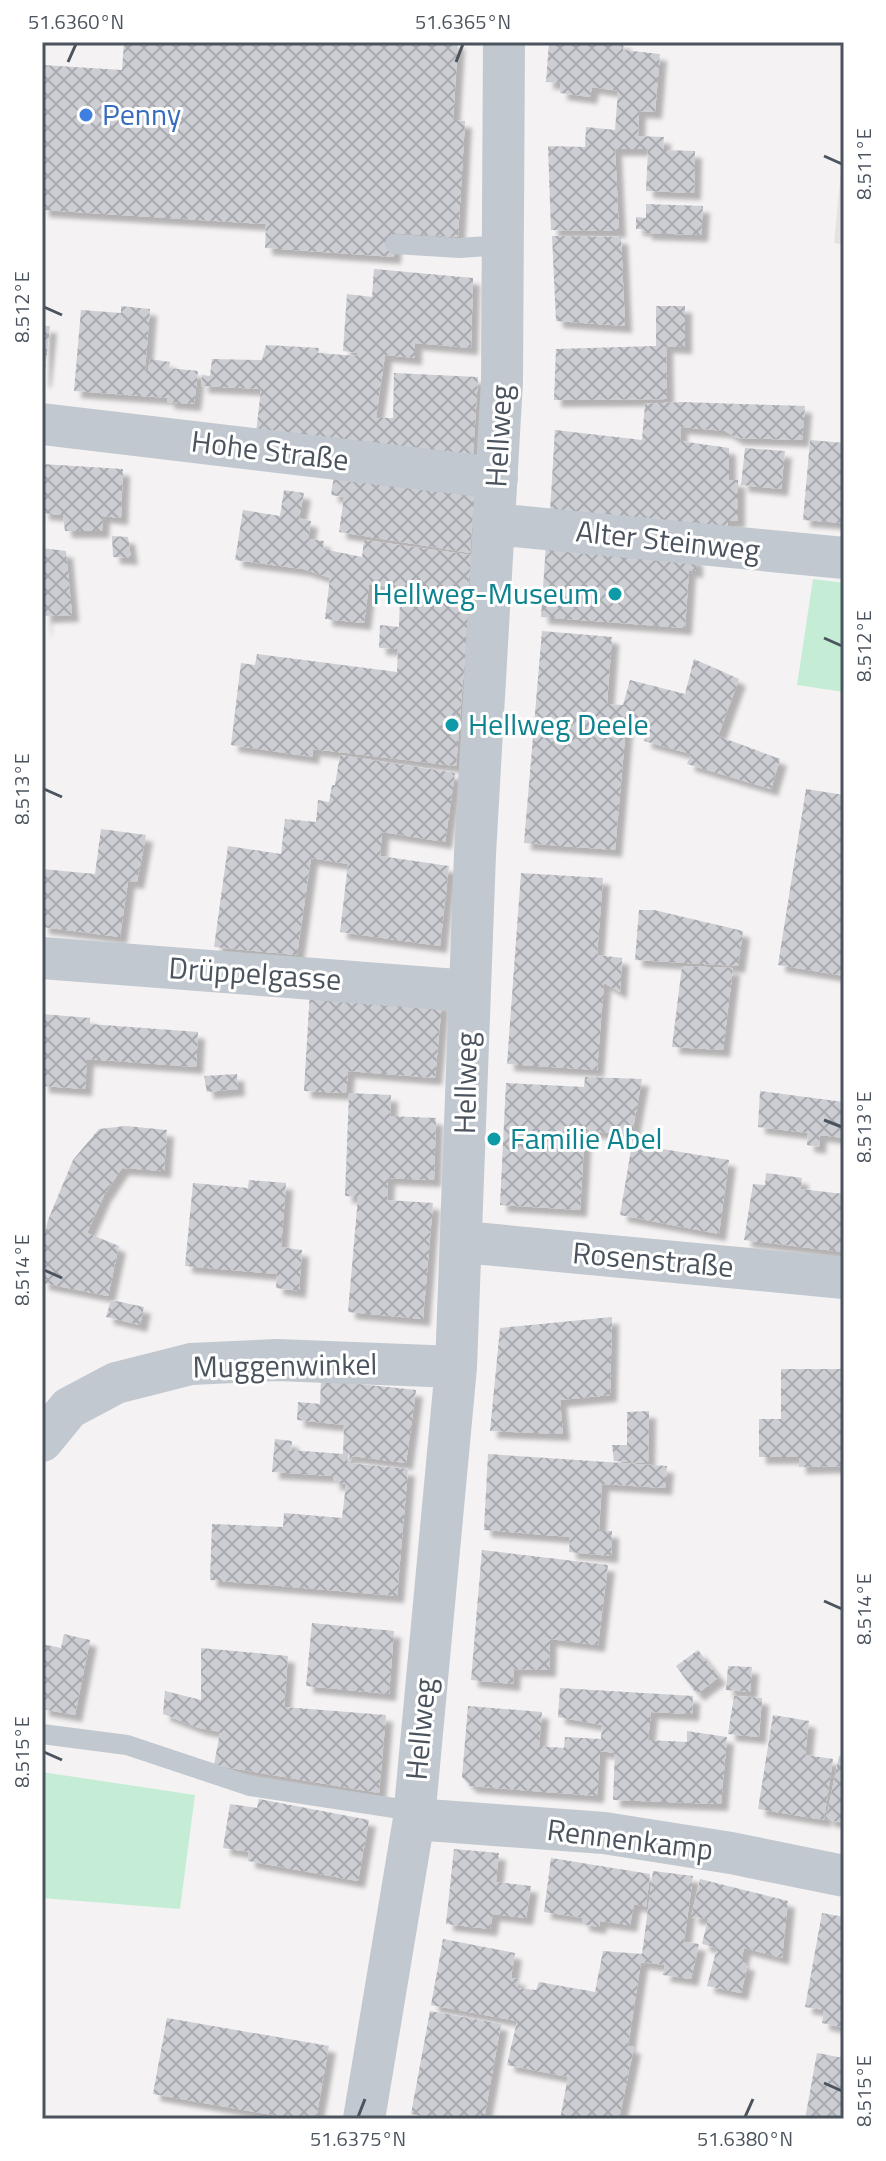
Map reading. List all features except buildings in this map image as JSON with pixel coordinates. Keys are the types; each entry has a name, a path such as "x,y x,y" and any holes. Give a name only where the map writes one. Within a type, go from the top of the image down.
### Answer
{"street":[{"name":"Hellweg","path":"364,2119 414,1815 456,1367 463,1242 469,991 497,478 504,42"},
{"name":"Hohe Straße","path":"42,424 497,478"},
{"name":"Alter Steinweg","path":"493,524 844,558"},
{"name":"Drüppelgasse","path":"42,958 469,991"},
{"name":"Rosenstraße","path":"463,1242 844,1278"},
{"name":"Muggenwinkel","path":"42,1441 69,1408 116,1383 191,1364 277,1360 456,1367"},
{"name":"Rennenkamp","path":"414,1815 604,1833 731,1853 844,1876"}],"lane":[{"path":"395,244 459,248 503,245"},
{"path":"42,1734 127,1745 250,1786 414,1815"}],"shaded area":[{"path":"844,139 844,245 834,243"}],"green space":[{"path":"813,579 844,583 844,692 797,685"},
{"path":"42,1772 195,1795 180,1909 42,1898"}],"place":[{"name":"Penny","path":"86,115"},
{"name":"Hellweg-Museum","path":"615,594"},
{"name":"Hellweg Deele","path":"452,725"},
{"name":"Familie Abel","path":"494,1139"}]}
